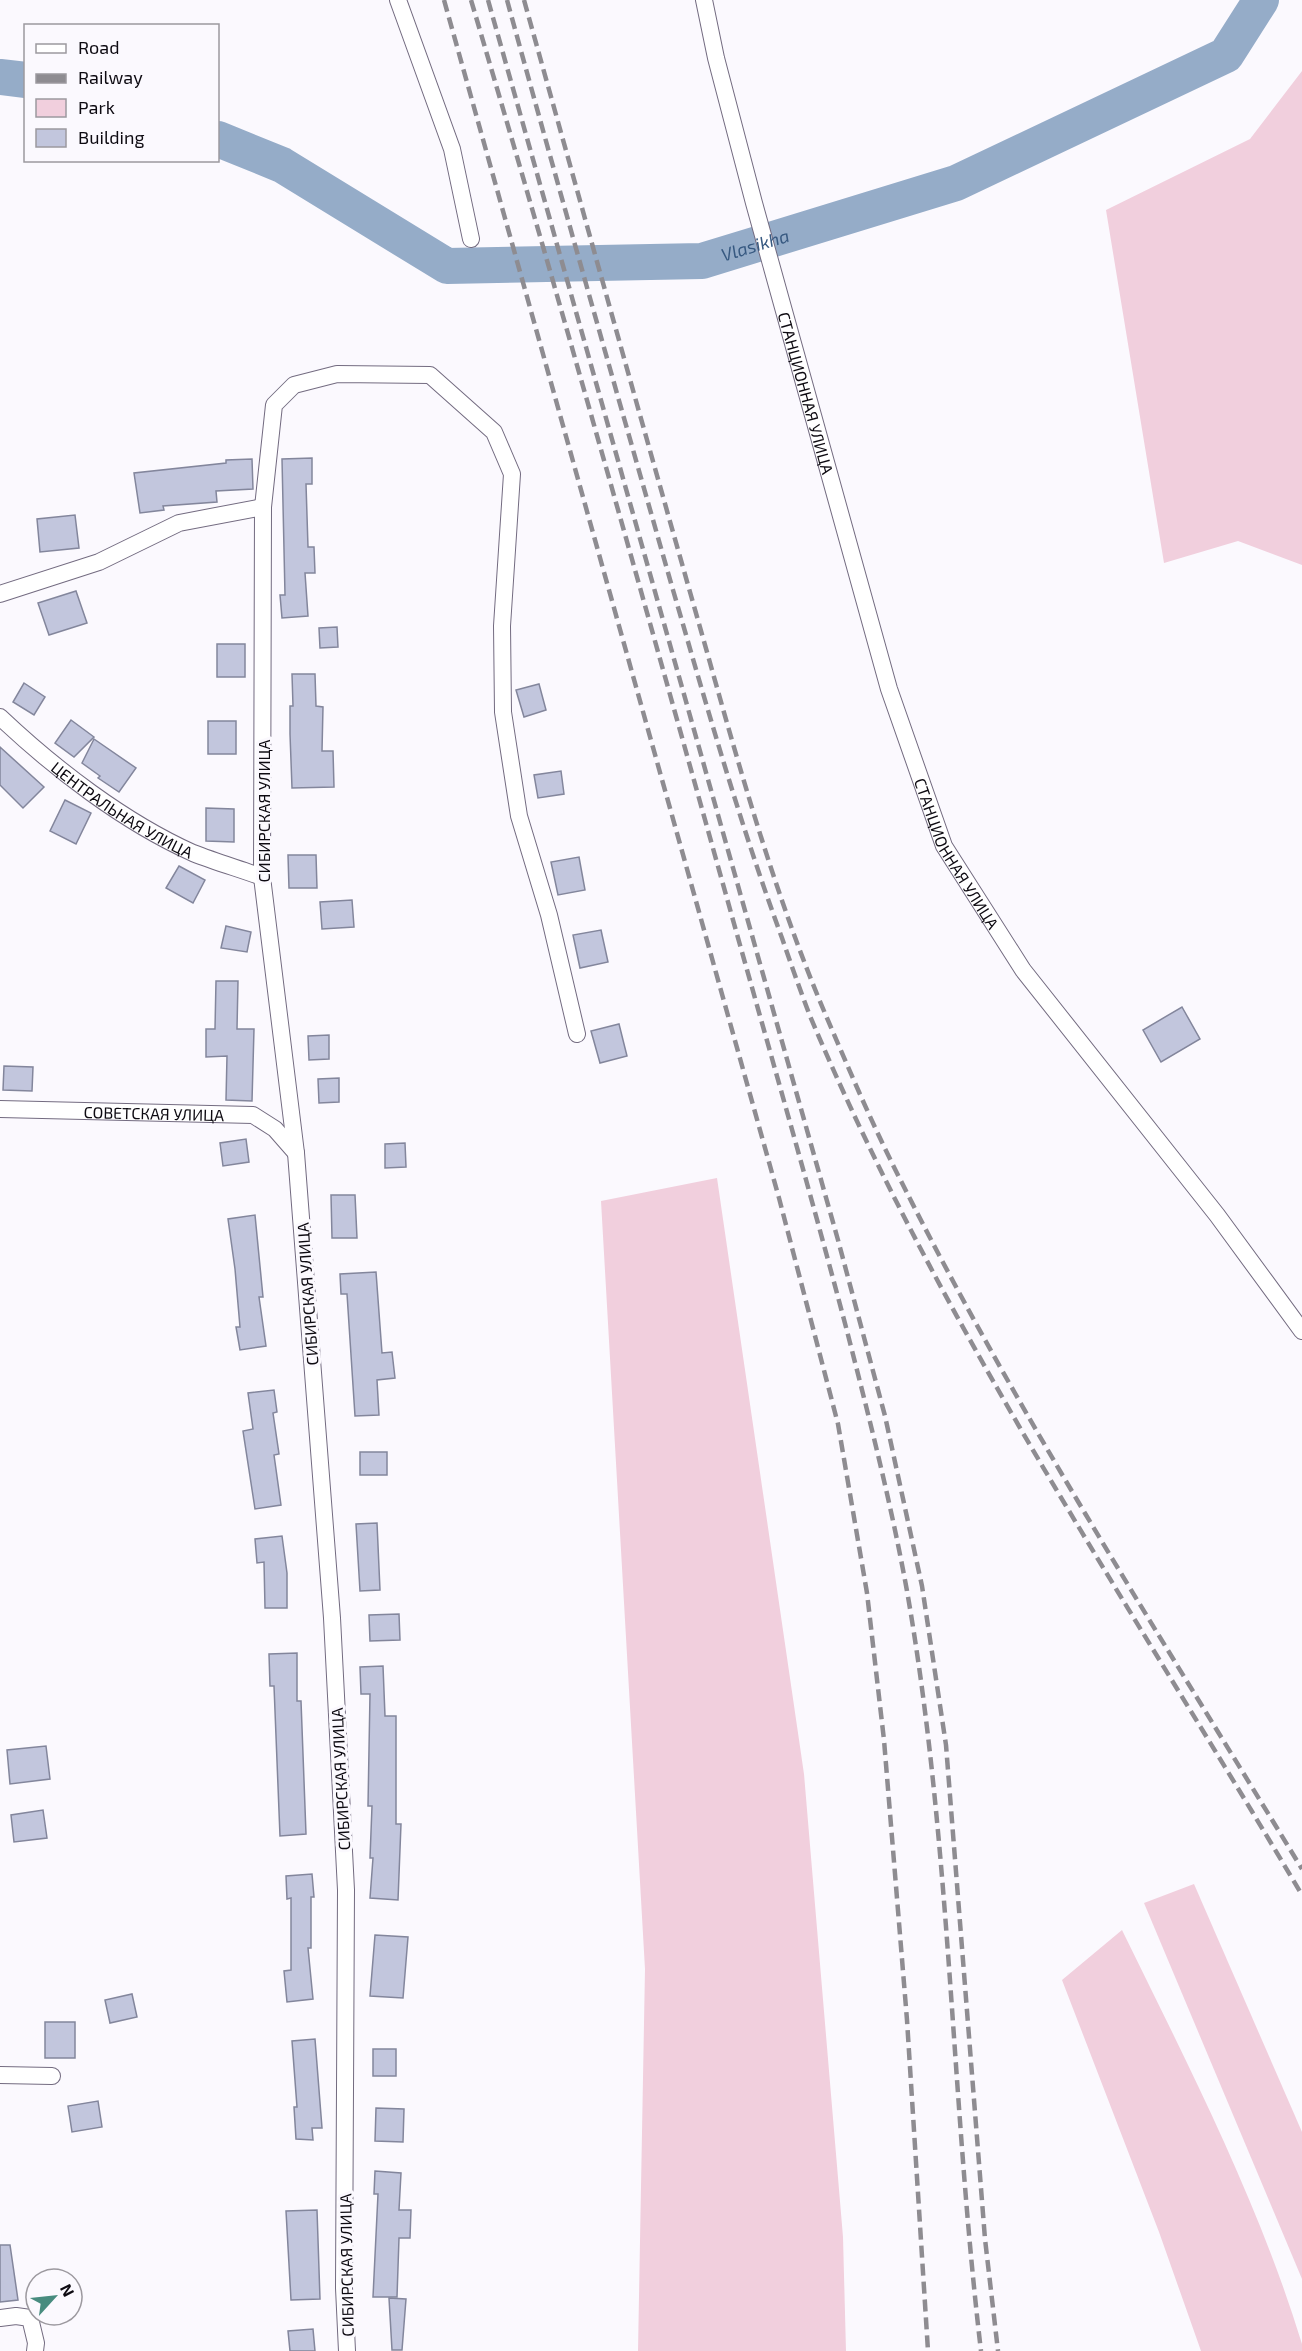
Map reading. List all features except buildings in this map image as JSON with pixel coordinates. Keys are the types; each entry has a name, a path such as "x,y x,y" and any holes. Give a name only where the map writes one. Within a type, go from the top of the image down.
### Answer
{"street":[{"path":"398,0 452,148 471,240"},
{"name":"СТАНЦИОННАЯ УЛИЦА","path":"704,0 716,58 754,203 890,689 944,846 1023,970 1217,1215 1302,1331"},
{"name":"СИБИРСКАЯ УЛИЦА","path":"347,2351 344,2288 346,1890 332,1618 296,1153 262,877 263,507 274,405 294,384 337,374 430,375 494,432 512,474 502,626 503,712 519,816 549,915 577,1034"},
{"path":"0,594 99,562 179,523 263,507"},
{"name":"ЦЕНТРАЛЬНАЯ УЛИЦА","path":"0,717 109,807 193,852 262,877"},
{"name":"СОВЕТСКАЯ УЛИЦА","path":"0,1109 253,1115 275,1130 296,1153"},
{"path":"0,2075 52,2076"},
{"path":"0,2319 16,2316 30,2318 36,2343 35,2351"}],"green space":[{"path":"1302,71 1302,565 1238,541 1164,563 1106,210 1250,139"},
{"path":"717,1178 804,1774 843,2237 846,2351 638,2351 645,1969 601,1201"},
{"path":"1194,1884 1302,2132 1302,2279 1144,1903"},
{"path":"1122,1930 1243,2185 1284,2290 1302,2344 1302,2351 1201,2351 1159,2232 1062,1980"}],"waterway":[{"name":"Vlasikha","path":"219,139 282,165 447,266 702,261 956,183 1226,55 1261,0"},
{"name":"Vlasikha","path":"0,77 24,80"}],"railway":[{"path":"444,0 779,1198 838,1424 867,1593 884,1740 907,2020 928,2351"},
{"path":"471,0 540,236 808,1186 855,1363 894,1525 922,1685 933,1780 963,2161 981,2351"},
{"path":"488,0 838,1240 885,1416 922,1586 946,1745 985,2239 998,2351"},
{"path":"507,0 711,721 752,852 810,1016 862,1131 918,1244 978,1355 1041,1464 1302,1895"},
{"path":"524,0 751,803 785,908 824,1011 890,1158 946,1268 994,1355 1094,1528 1302,1869"}]}
